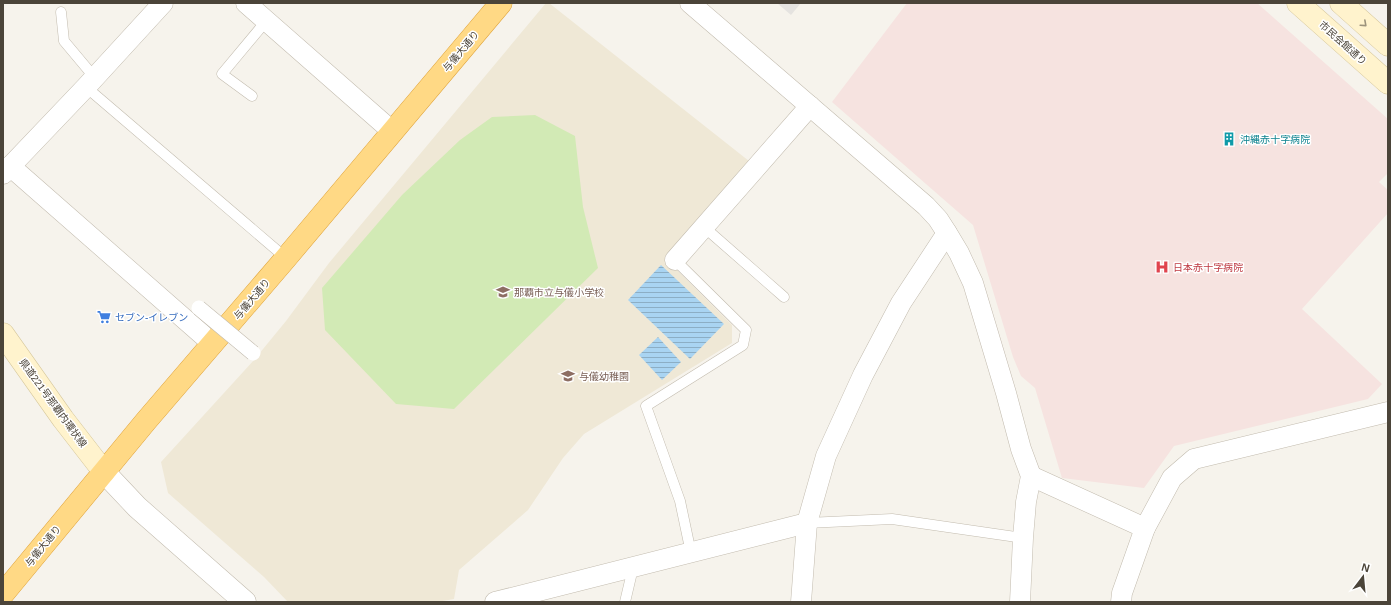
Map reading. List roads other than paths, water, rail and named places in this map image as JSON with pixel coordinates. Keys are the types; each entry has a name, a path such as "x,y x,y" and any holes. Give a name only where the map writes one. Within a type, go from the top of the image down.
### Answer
{"highway":[{"name":"与儀大通り","path":"9,587 154,411 213,344 501,3"}],"main road":[{"name":"市民会館通り","path":"1298,3 1388,83"},
{"path":"1341,3 1388,46"},
{"name":"県道221号那覇内環状線","path":"3,334 63,419 104,472"}],"street":[{"path":"163,3 91,83 7,170 213,344"},
{"path":"246,3 393,132"},
{"path":"690,3 926,206 938,219 959,253 973,283 1005,387 1021,449 1031,476 1026,502 1020,602"},
{"path":"674,260 810,106"},
{"path":"801,602 807,524 826,456 863,375 901,303 947,233"},
{"path":"199,308 253,353"},
{"path":"1121,602 1122,593 1145,528 1172,478 1194,459 1388,412"},
{"path":"104,472 137,507 245,602"},
{"path":"1031,476 1145,528"},
{"path":"495,602 807,524"},
{"path":"9,587 12,602"}],"lane":[{"path":"60,12 64,41 91,83 286,258"},
{"path":"252,96 222,74 267,20"},
{"path":"704,227 784,297"},
{"path":"674,260 746,330 743,345 646,406 680,501 691,553"},
{"path":"807,524 892,519 1023,538"},
{"path":"625,602 633,568"}],"water":[{"path":"661,265 724,324 690,359 628,300"},
{"path":"658,337 681,362 662,380 639,355"}],"place":[{"name":"沖縄赤十字病院","path":"1229,139"},
{"name":"日本赤十字病院","path":"1162,267"},
{"name":"那覇市立与儀小学校","path":"503,292"},
{"name":"セブン-イレブン","path":"104,317"},
{"name":"与儀幼稚園","path":"568,376"}]}
